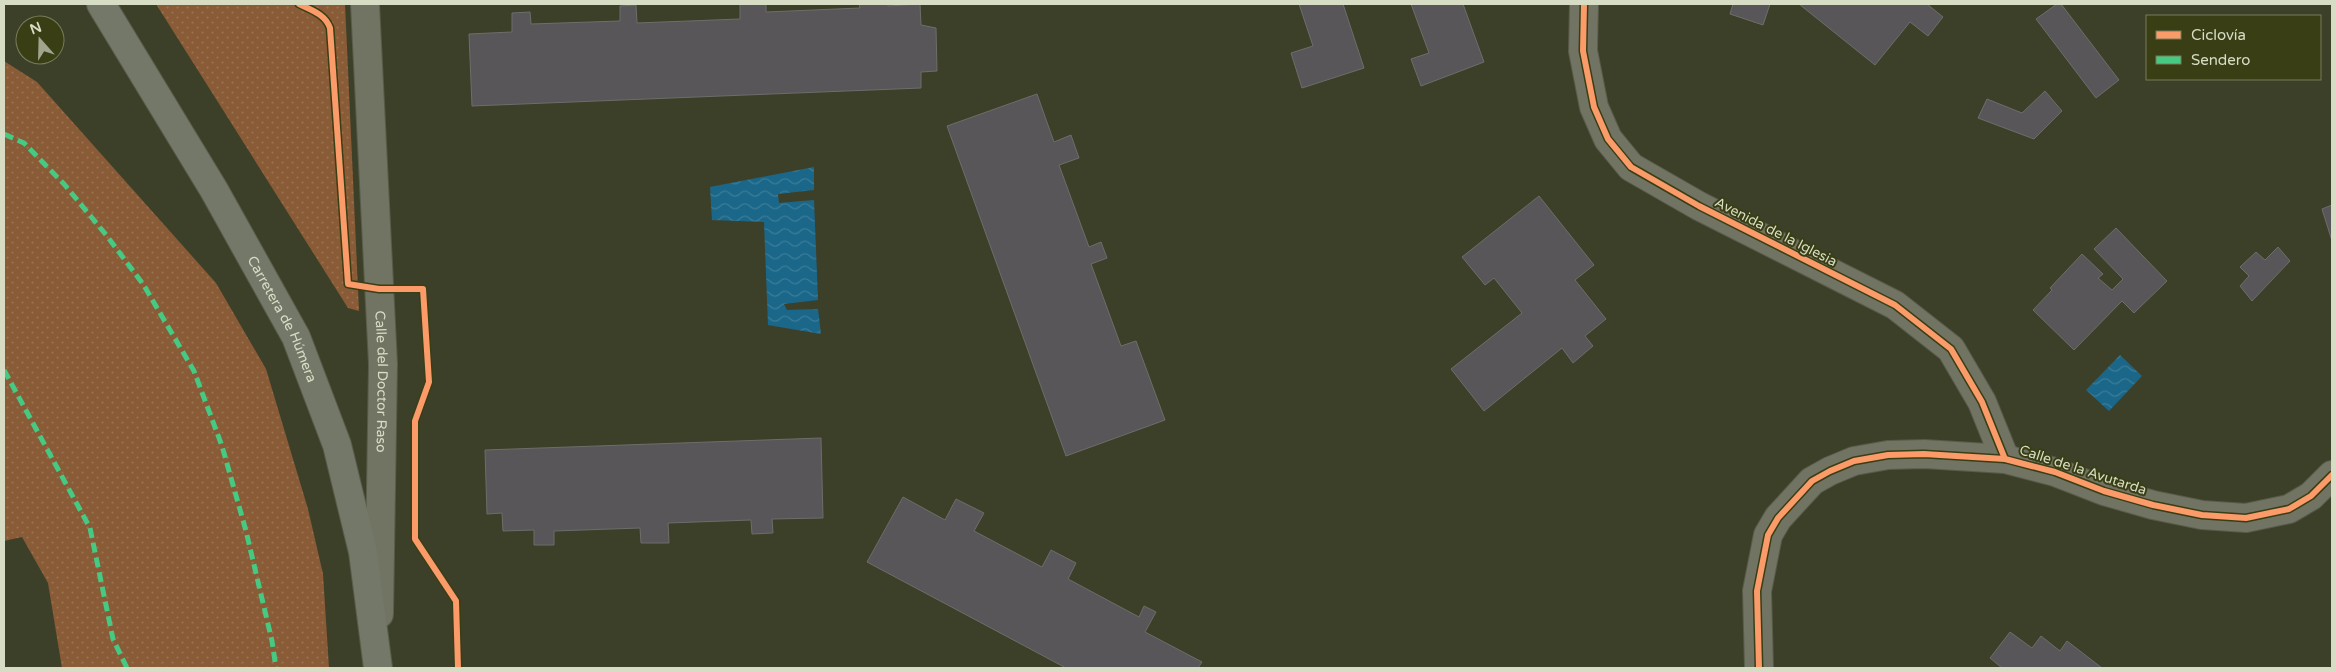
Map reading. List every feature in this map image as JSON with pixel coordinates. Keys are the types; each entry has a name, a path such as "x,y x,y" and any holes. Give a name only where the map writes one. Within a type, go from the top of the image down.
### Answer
{"main road":[{"name":"Carretera de Húmera","path":"101,4 214,190 296,337 342,463 364,552 378,668"}],"street":[{"name":"Calle del Doctor Raso","path":"365,4 383,364 378,668"},
{"name":"Avenida de la Iglesia","path":"1584,4 1583,51 1594,107 1608,139 1631,167 1699,206 1895,305 1951,349 1982,402 2005,459"},
{"name":"Calle de la Avutarda","path":"1759,668 1757,591 1768,535 1778,518 1812,481 1854,461 1888,455 1974,456 2005,459 2056,472 2104,491 2153,505 2202,514 2246,518 2289,509 2310,496 2332,475"}],"shaded area":[{"path":"156,4 345,4 359,311 348,308"},
{"path":"4,61 37,82 216,283 266,369 308,509 323,574 329,668 62,668 48,583 22,537 4,541"}],"water":[{"path":"814,167 814,190 778,194 779,203 814,200 818,300 784,304 787,310 818,309 821,334 768,325 764,222 712,220 710,187"},
{"path":"2120,355 2142,376 2109,411 2086,390"}],"building":[{"path":"740,4 766,4 766,12 860,8 859,4 888,4 888,6 920,4 921,25 936,28 937,71 921,72 921,88 472,106 469,34 512,32 512,13 530,12 531,24 620,21 620,6 636,5 637,23 740,19"},
{"path":"1299,4 1343,4 1364,68 1302,88 1291,53 1313,46"},
{"path":"1411,4 1463,4 1484,62 1421,86 1411,59 1429,53"},
{"path":"1733,4 1770,4 1763,25 1730,14"},
{"path":"1799,4 1927,4 1943,17 1928,36 1910,22 1875,65"},
{"path":"2057,4 2061,4 2119,80 2096,98 2036,19"},
{"path":"2045,91 2062,111 2034,139 1978,118 1987,99 2022,113"},
{"path":"1037,94 1054,142 1071,135 1079,158 1059,165 1089,247 1101,242 1107,258 1091,264 1121,346 1136,341 1165,420 1066,456 947,126"},
{"path":"1539,196 1594,265 1575,280 1606,319 1585,336 1593,346 1573,363 1562,348 1484,411 1451,369 1522,313 1494,278 1485,285 1462,257"},
{"path":"2332,205 2332,241 2322,209"},
{"path":"2116,228 2167,281 2134,313 2122,301 2074,350 2033,310 2052,290 2050,288 2082,254 2103,274 2098,278 2112,290 2123,279 2094,249"},
{"path":"2278,247 2290,261 2252,301 2240,286 2249,276 2240,267 2256,252 2265,260"},
{"path":"821,438 823,518 772,519 773,533 752,534 751,520 668,523 669,543 641,543 640,528 554,531 554,545 534,545 534,530 503,531 502,513 487,514 485,450"},
{"path":"903,497 945,520 956,499 984,513 974,531 1042,567 1051,550 1076,563 1068,579 1139,617 1144,606 1156,612 1145,632 1202,662 1198,668 1066,668 867,562"},
{"path":"2010,632 2032,648 2041,636 2060,651 2067,641 2102,668 2002,668 1990,658"}],"marked path":[{"path":"4,134 24,143 64,184 107,236 143,284 194,371 222,446 246,531 272,641 276,668"},
{"path":"4,370 90,528 113,639 127,668"}],"cycle path":[{"path":"299,4 325,19 330,28 348,284 379,289 423,289 429,382 415,421 415,539 456,601 458,668"},
{"path":"1584,4 1583,51 1594,107 1608,139 1631,167 1699,206 1895,305 1951,349 1982,402 2005,459"},
{"path":"1759,668 1757,591 1768,535 1778,518 1812,481 1854,461 1888,455 1924,454 2005,459 2055,472 2104,491 2153,505 2202,515 2246,518 2289,509 2311,496 2332,475"}]}
